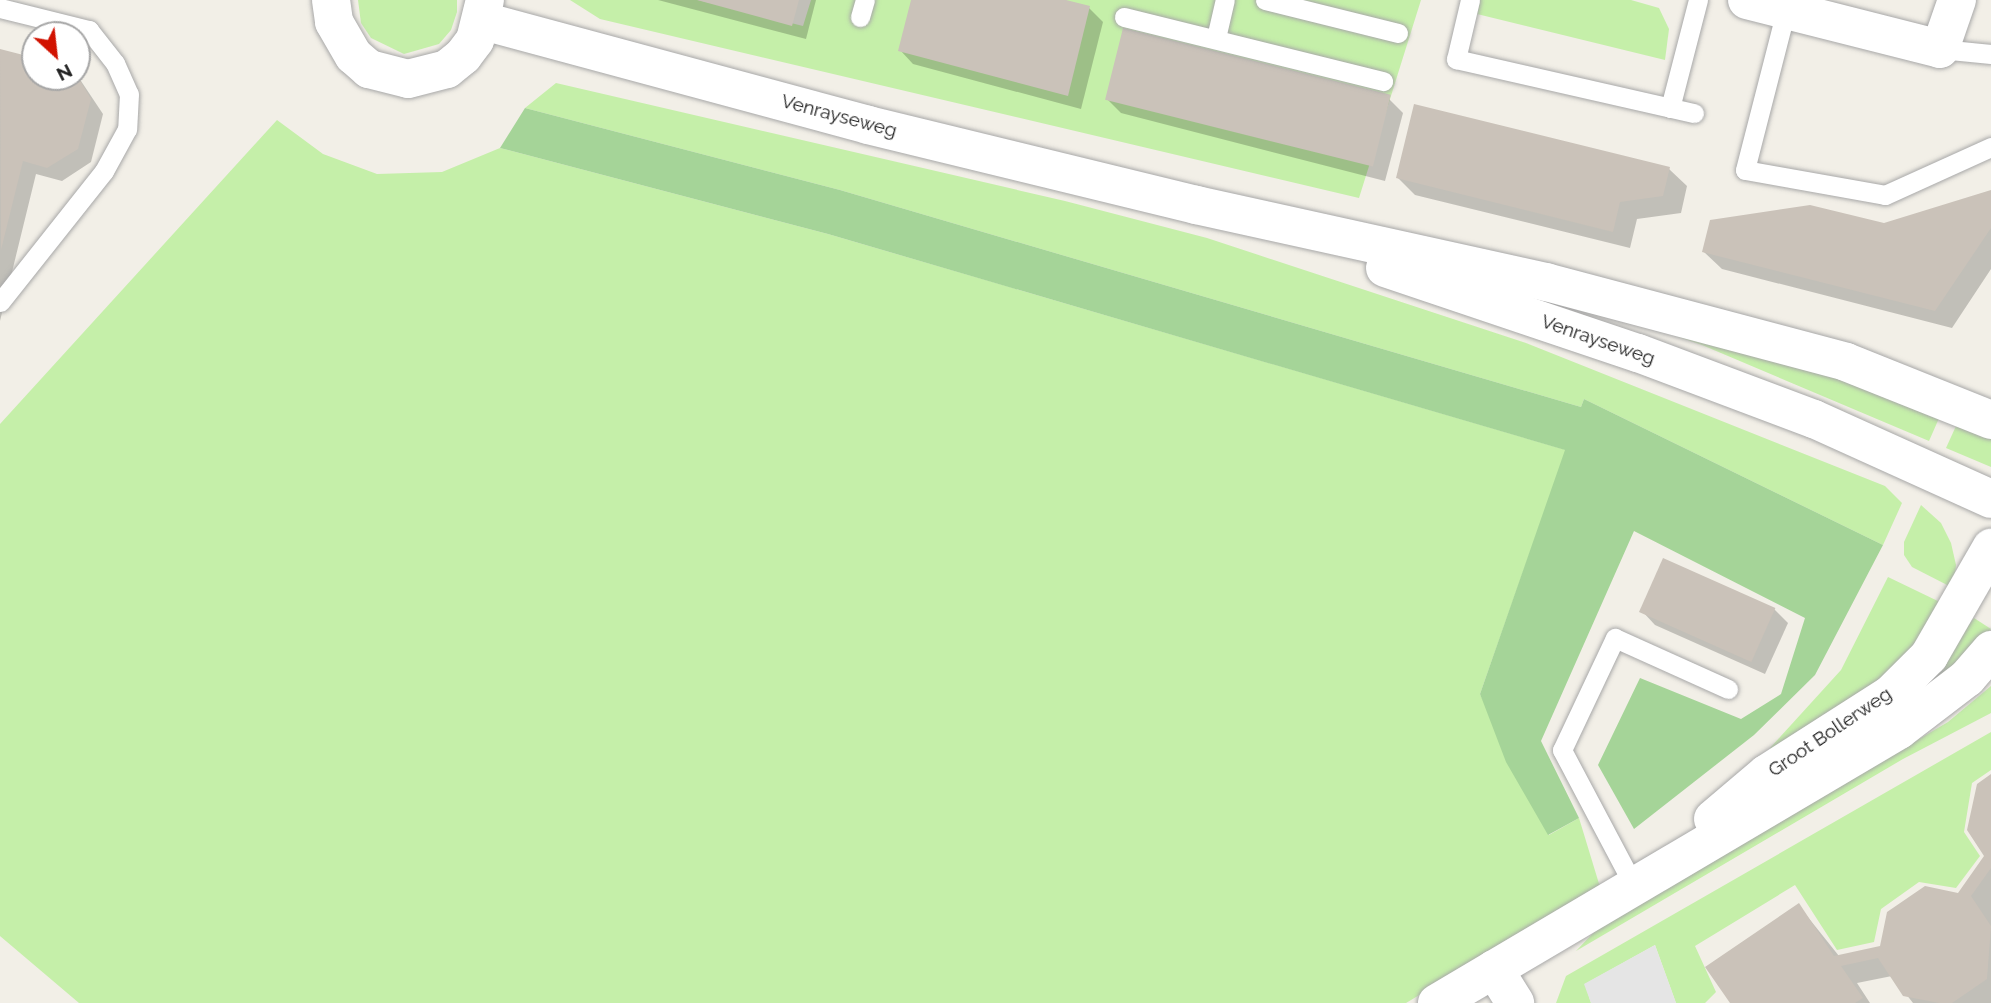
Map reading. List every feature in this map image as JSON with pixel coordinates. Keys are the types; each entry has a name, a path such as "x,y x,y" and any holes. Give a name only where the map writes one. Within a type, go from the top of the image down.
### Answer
{"street":[{"path":"331,0 338,31 354,56 369,69 408,79 447,69 475,40 484,11"},
{"path":"1761,3 1940,49 1957,0"},
{"name":"Venrayseweg","path":"484,11 868,124 1196,205 1546,282 1846,362 1991,419"},
{"name":"Venrayseweg","path":"1196,205 1638,353 1814,419 1991,499"},
{"name":"Groot Bollerweg","path":"1634,886 1766,774 1891,694 1928,656 1991,548"},
{"name":"Groot Bollerweg","path":"1437,1003 1899,730 1967,678 1991,650"},
{"path":"1494,969 1515,1003"}],"lane":[{"path":"1216,38 1226,0"},
{"path":"1265,0 1398,33"},
{"path":"1470,0 1456,59 1694,113"},
{"path":"1670,108 1698,0"},
{"path":"1761,3 1745,170 1885,195 1991,147"},
{"path":"0,8 89,30 115,63 130,94 127,129 104,171 0,302"},
{"path":"1124,17 1383,81"},
{"path":"1940,49 1991,54"},
{"path":"1634,886 1562,750 1615,638 1728,689"}],"green space":[{"path":"358,0 457,0 457,12 451,30 439,44 404,54 371,38 361,23"},
{"path":"570,0 698,0 803,26 811,0 1421,0 1359,198 600,19"},
{"path":"1480,0 1631,0 1659,8 1669,29 1665,60 1477,14"},
{"path":"556,83 1065,201 1207,238 1526,343 1885,486 1902,503 1883,545 1584,399 1581,407 840,190 525,108"},
{"path":"525,108 840,190 1581,407 1584,399 1883,545 1815,675 1754,735 1634,829 1598,765 1640,678 1741,719 1781,694 1805,618 1634,531 1541,741 1579,818 1548,835 1506,762 1480,694 1565,450 828,234 500,148"},
{"path":"277,120 323,154 377,174 442,172 500,148 828,234 1566,450 1480,694 1549,835 1579,818 1600,887 1406,1003 79,1003 0,936 0,424"},
{"path":"1609,313 1944,407 1929,441 1702,345"},
{"path":"1961,415 1991,429 1991,467 1946,448"},
{"path":"1921,505 1941,523 1951,543 1956,565 1953,588 1912,567 1904,555 1904,542"},
{"path":"1888,577 1944,604 1884,683 1773,755 1770,748 1841,670"},
{"path":"1974,618 1991,629 1921,696 1928,678"},
{"path":"1991,686 1991,713 1903,759 1576,951 1597,929 1948,722"},
{"path":"1991,732 1991,770 1972,783 1964,832 1980,856 1956,888 1919,882 1881,909 1874,942 1837,950 1795,885 1695,946 1716,992 1705,1003 1676,1003 1655,945 1585,984 1591,1003 1556,1003 1566,976"}],"shaded area":[{"path":"1655,945 1676,1003 1591,1003 1584,984"}],"building":[{"path":"697,0 799,0 792,26"},
{"path":"911,0 1066,0 1090,6 1068,96 898,51"},
{"path":"1123,28 1391,95 1373,167 1105,100"},
{"path":"0,49 21,54 21,91 86,91 91,99 78,149 47,168 23,161 1,250"},
{"path":"1414,104 1670,167 1663,196 1620,202 1613,232 1396,178"},
{"path":"1991,190 1991,228 1935,311 1702,252 1710,220 1810,205 1884,223"},
{"path":"1663,558 1775,608 1751,662 1639,612"},
{"path":"1991,774 1991,868 1971,896 1991,926 1987,979 1952,1003 1939,1003 1903,996 1878,958 1841,966 1863,998 1855,1003 1730,1003 1705,967 1799,903 1834,956 1880,946 1887,912 1925,886 1958,893 1984,856 1967,830 1977,784"}]}
